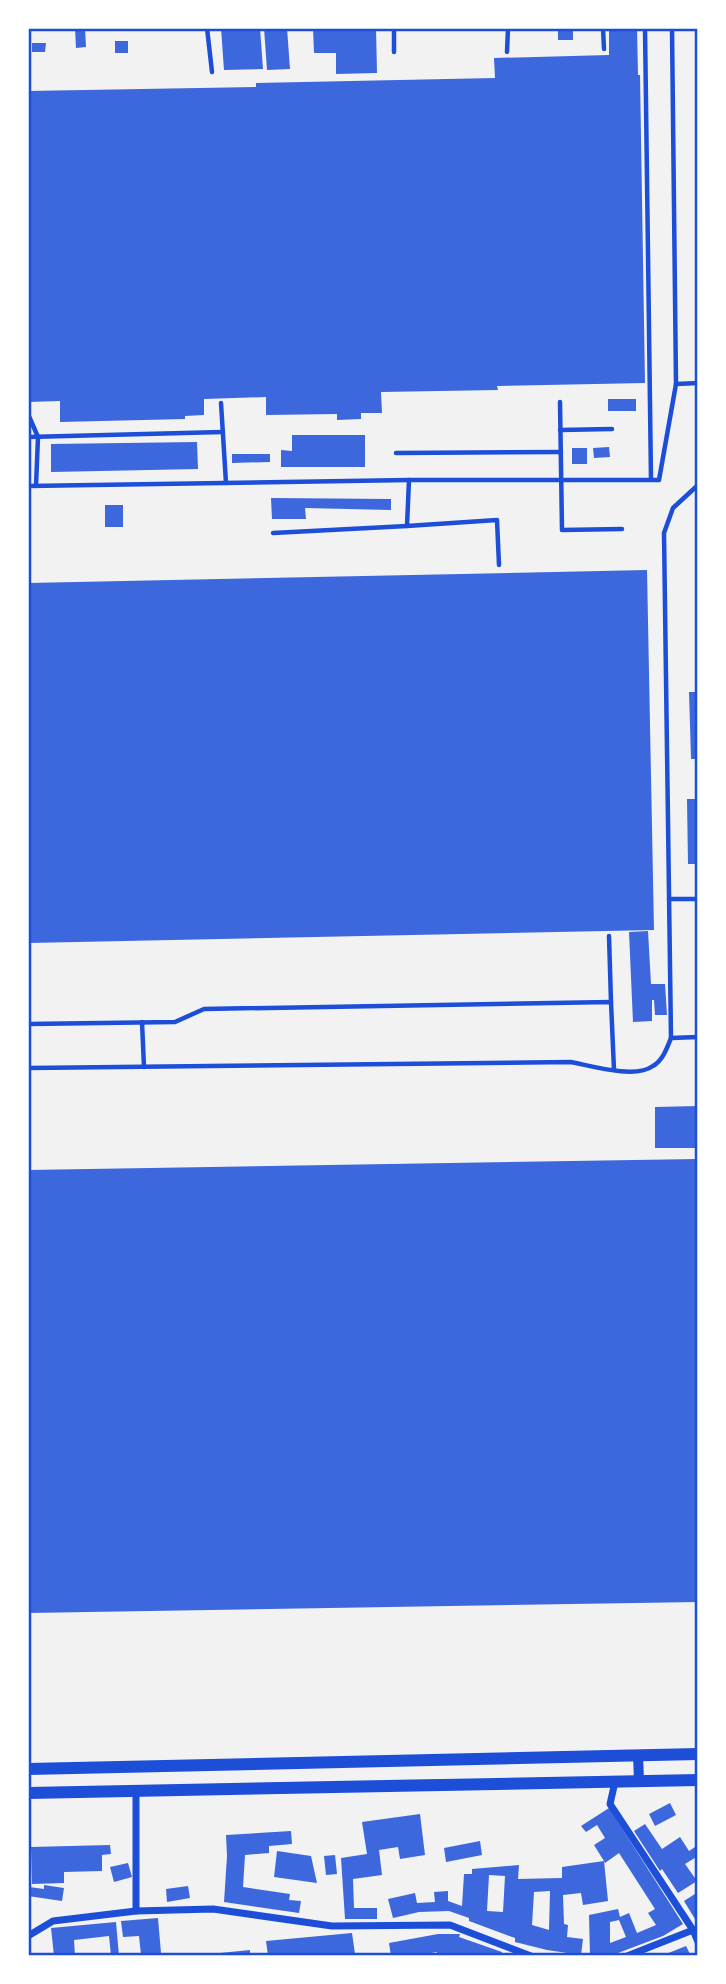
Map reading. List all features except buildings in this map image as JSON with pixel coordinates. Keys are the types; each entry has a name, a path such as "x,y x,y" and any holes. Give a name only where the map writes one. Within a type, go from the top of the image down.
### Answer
{"main road":[{"path":"28,1769 698,1754"},
{"path":"28,1793 698,1780"}],"street":[{"path":"638,1755 639,1781"},
{"path":"615,1782 610,1804 693,1930 698,1942"},
{"path":"136,1791 136,1911"},
{"path":"28,1936 53,1921 136,1911 213,1909 332,1926 450,1925 531,1956"},
{"path":"627,1956 693,1930"}],"lane":[{"path":"207,28 212,72"},
{"path":"394,28 394,52"},
{"path":"508,28 508,52"},
{"path":"603,28 604,49"},
{"path":"645,28 650,479"},
{"path":"28,486 409,480 659,480 676,384 672,28"},
{"path":"676,384 698,383"},
{"path":"560,402 562,530 622,529"},
{"path":"221,403 226,483"},
{"path":"28,414 38,437 36,486"},
{"path":"560,430 612,429"},
{"path":"28,438 223,432"},
{"path":"396,453 561,452"},
{"path":"407,526 409,480"},
{"path":"28,1069 571,1062 626,1072 652,1068 663,1056 671,1038 664,533 673,508 698,485"},
{"path":"273,533 497,520 499,565"},
{"path":"669,899 698,899"},
{"path":"609,936 614,1070"},
{"path":"28,1024 176,1022 204,1009 611,1002"},
{"path":"142,1022 144,1067"},
{"path":"671,1038 698,1037"}]}
